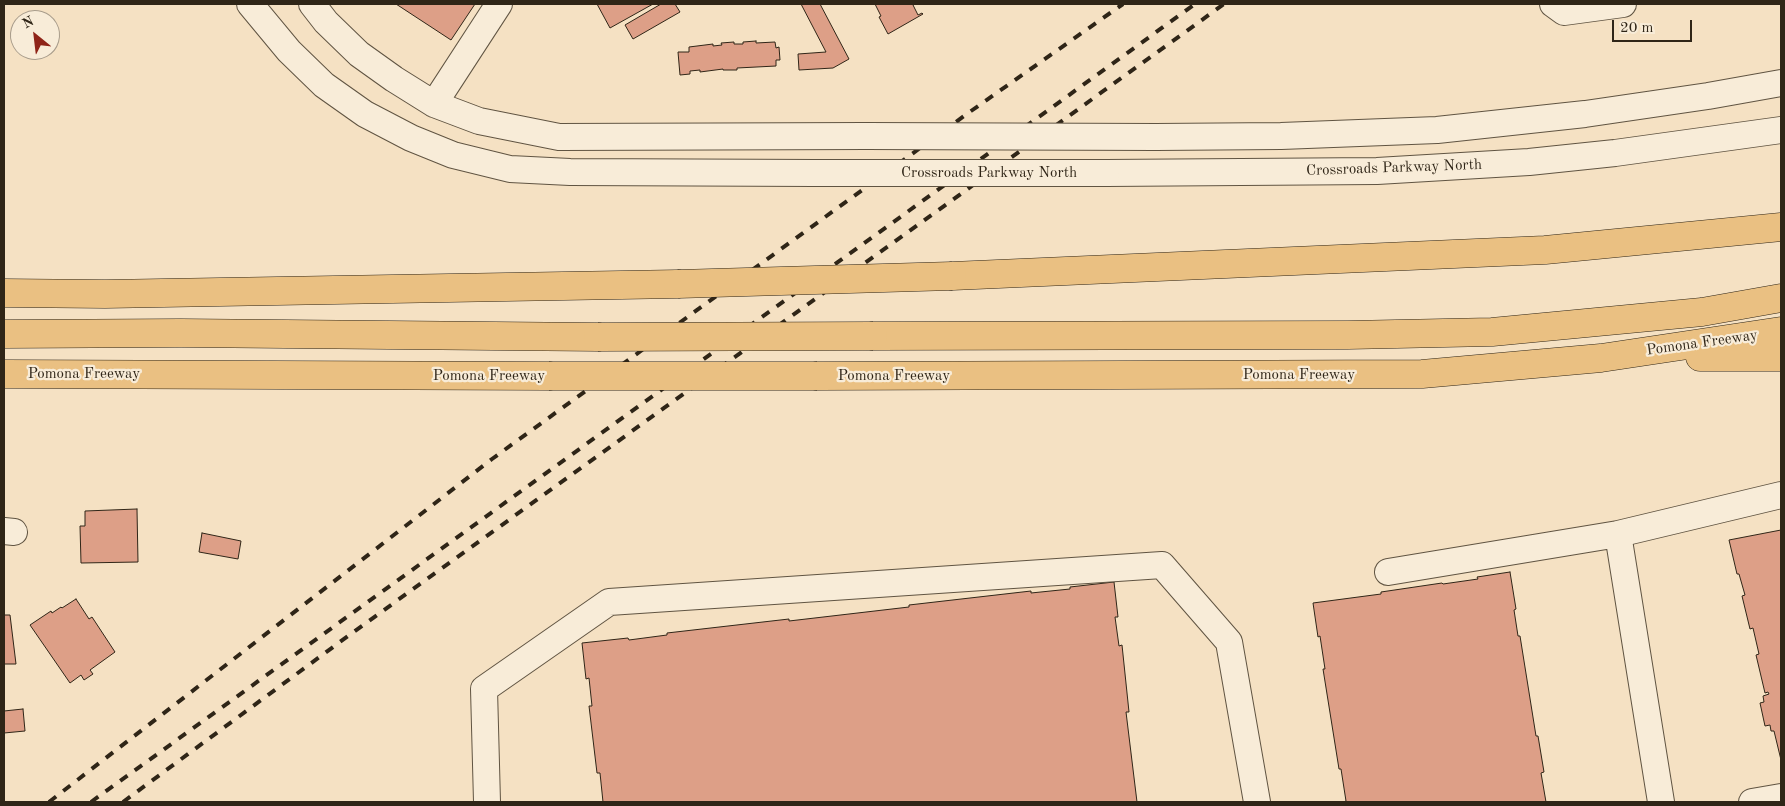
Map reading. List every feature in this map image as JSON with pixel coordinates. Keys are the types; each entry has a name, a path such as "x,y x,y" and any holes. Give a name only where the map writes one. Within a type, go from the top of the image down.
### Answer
{"highway":[{"path":"4,293 105,294 678,284 952,276 1545,250 1781,227"},
{"path":"4,285 105,294"},
{"path":"4,334 191,333 598,338 1348,335 1492,332 1702,312 1781,298"},
{"name":"Pomona Freeway","path":"4,374 817,376 1422,374 1602,358 1781,331"},
{"path":"1602,358 1781,357"}],"street":[{"name":"Crossroads Parkway North","path":"250,4 289,51 324,85 365,114 411,138 453,155 510,169 570,172 816,173 1377,171 1615,153 1781,130"},
{"path":"312,4 326,22 360,54 394,79 434,104 479,121 559,137 1156,137 1281,136 1437,130 1585,114 1781,83"},
{"path":"434,104 499,4"},
{"path":"1553,4 1564,12 1623,4"},
{"path":"1388,572 1618,534 1781,495"},
{"path":"1618,534 1661,802"},
{"path":"487,802 484,689 609,602 1162,565 1229,642 1257,802"},
{"path":"1752,802 1781,798"}],"building":[{"path":"396,4 475,4 451,40"},
{"path":"597,4 653,4 610,28"},
{"path":"661,4 675,4 680,12 633,39 625,25"},
{"path":"801,4 820,4 849,59 833,68 799,70 798,54 826,52"},
{"path":"875,4 915,4 913,5 918,15 923,14 888,34"},
{"path":"756,41 756,43 775,42 776,48 779,47 780,60 776,60 776,66 700,72 700,70 680,75 678,52 689,52 689,47 713,44 713,46 722,45 721,43 734,42 734,44 743,44 743,42"},
{"path":"137,509 138,562 81,563 80,526 85,526 85,511"},
{"path":"1781,530 1781,760 1774,731 1771,731 1770,725 1765,726 1760,703 1764,702 1763,696 1769,694 1768,692 1765,693 1756,655 1759,654 1753,628 1750,629 1742,596 1745,595 1739,574 1737,574 1729,540"},
{"path":"202,533 241,541 238,559 199,552"},
{"path":"1510,572 1518,636 1520,636 1536,736 1538,736 1544,772 1541,773 1546,802 1344,802 1346,801 1341,769 1339,769 1323,669 1325,669 1320,636 1318,637 1313,603 1478,579 1477,577"},
{"path":"1114,582 1118,617 1115,617 1119,646 1122,645 1129,712 1126,712 1137,802 603,802 600,773 597,773 589,706 592,706 589,678 586,679 582,643 628,638 629,640 667,635 667,633 789,619 789,621 1031,591 1031,593 1070,589 1070,587"},
{"path":"76,599 89,619 92,617 115,652 90,670 93,674 84,680 81,675 70,683 30,625 51,611 52,613"},
{"path":"4,615 10,615 16,664 4,664"},
{"path":"23,709 25,731 4,733 4,711"}],"railway":[{"path":"49,802 492,459 971,111 1123,4"},
{"path":"91,802 1195,4"},
{"path":"123,802 348,636 1224,4"}]}
